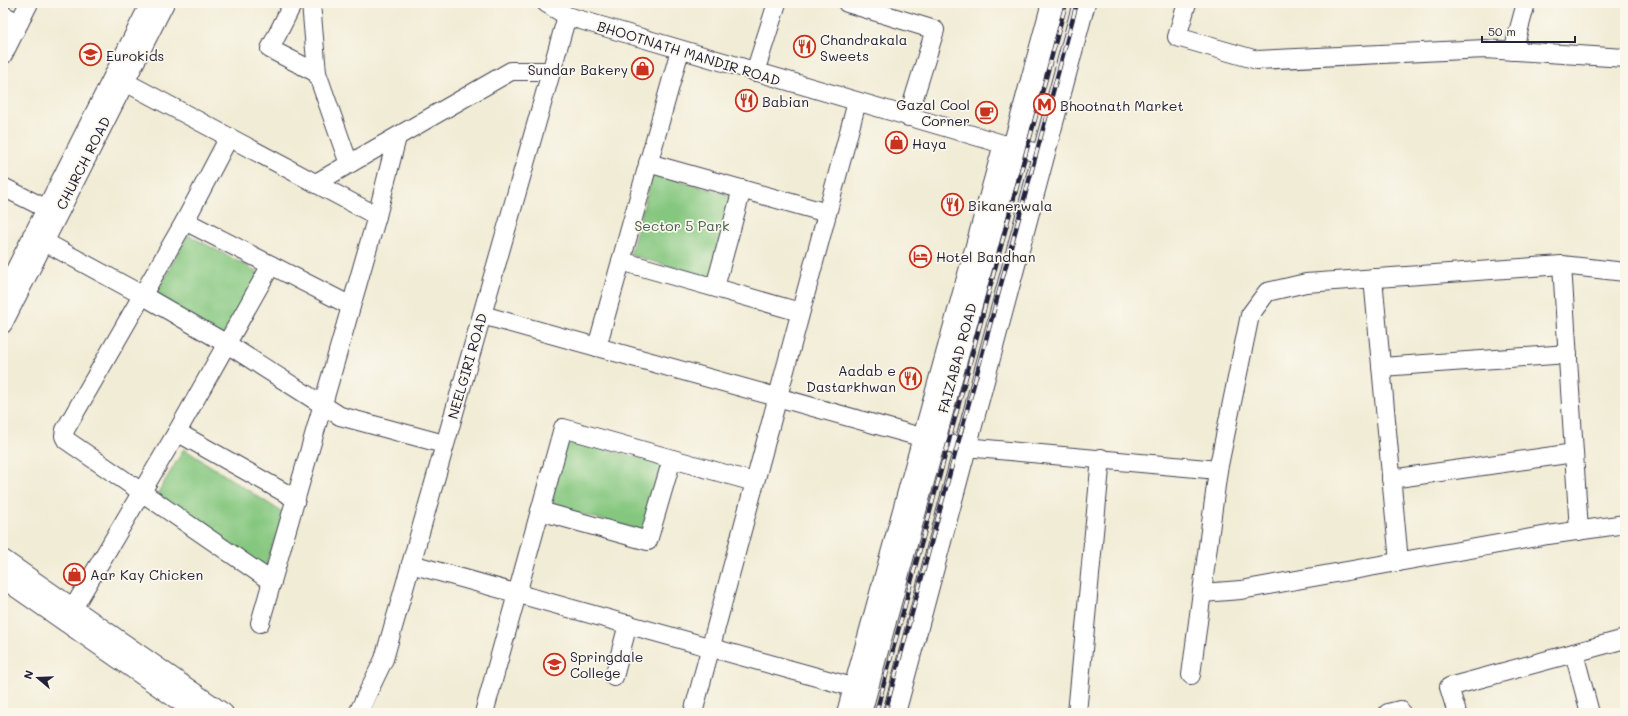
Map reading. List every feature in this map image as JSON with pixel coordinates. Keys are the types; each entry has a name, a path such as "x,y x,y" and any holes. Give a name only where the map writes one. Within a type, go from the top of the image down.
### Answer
{"main road":[{"name":"FAIZABAD ROAD","path":"860,713 860,689 1008,146 1053,3"},
{"path":"894,713 1084,3"}],"street":[{"path":"3,55 29,3"},
{"name":"CHURCH ROAD","path":"119,79 150,3"},
{"name":"CHURCH ROAD","path":"3,324 38,239 52,211 119,79 165,3"},
{"path":"293,3 270,49 317,73"},
{"path":"311,3 317,73 349,164"},
{"name":"BHOOTNATH MANDIR ROAD","path":"546,3 567,16 1008,146 1043,154"},
{"path":"755,72 777,3"},
{"path":"847,3 935,30 908,117"},
{"path":"1187,3 1177,37 1257,60 1485,49 1625,58"},
{"path":"1513,51 1526,3"},
{"path":"3,15 19,23"},
{"name":"NEELGIRI ROAD","path":"358,713 384,659 567,16"},
{"path":"597,347 680,50"},
{"path":"316,183 511,71 551,71"},
{"path":"119,79 377,216"},
{"path":"693,713 857,102"},
{"path":"229,137 185,221 65,430 64,436 66,440 272,582"},
{"path":"260,623 377,216 397,137"},
{"path":"648,162 827,213"},
{"path":"3,187 52,211"},
{"path":"715,287 742,189"},
{"path":"185,221 351,306"},
{"path":"38,239 142,295 228,344 340,416 444,444"},
{"name":"CHURCH ROAD","path":"3,294 38,239"},
{"path":"621,260 800,312"},
{"path":"69,615 142,493 228,344 271,265"},
{"path":"1191,676 1218,470 1250,315 1266,292 1306,283 1562,265 1625,272"},
{"path":"1562,265 1579,531"},
{"path":"1373,278 1399,562"},
{"path":"482,315 928,439 965,447 1101,458 1218,470"},
{"path":"1381,367 1568,354"},
{"path":"484,713 562,428 754,482"},
{"path":"177,432 296,499"},
{"path":"1391,479 1574,453"},
{"path":"1076,713 1101,458"},
{"path":"540,510 648,541 672,459"},
{"path":"1202,593 1241,590 1625,524"},
{"path":"3,559 69,615 196,713"},
{"path":"411,564 860,689 846,713"},
{"path":"3,579 69,615 224,713"},
{"path":"614,677 628,624"},
{"path":"1457,713 1449,687 1625,639"},
{"path":"1574,653 1590,713"}],"green space":[{"name":"Sector 5 Park","path":"653,173 734,196 711,278 630,255"},
{"path":"188,235 260,273 224,340 152,301"},
{"path":"567,439 663,464 645,531 550,506"},
{"path":"184,449 285,514 260,579 153,501"}],"railway":[{"path":"876,713 1066,3"},
{"path":"885,713 1077,3"}],"place":[{"name":"Chandrakala Sweets","path":"804,47"},
{"name":"Eurokids","path":"91,55"},
{"name":"Sundar Bakery","path":"643,69"},
{"name":"Babian","path":"746,101"},
{"name":"Bhootnath Market","path":"1044,105"},
{"name":"Gazal Cool Corner","path":"986,112"},
{"name":"Haya","path":"896,143"},
{"name":"Bikanerwala","path":"953,205"},
{"name":"Hotel Bandhan","path":"921,256"},
{"name":"Aadab e Dastarkhwan","path":"911,378"},
{"name":"Aar Kay Chicken","path":"74,574"},
{"name":"Springdale College","path":"555,664"}]}
